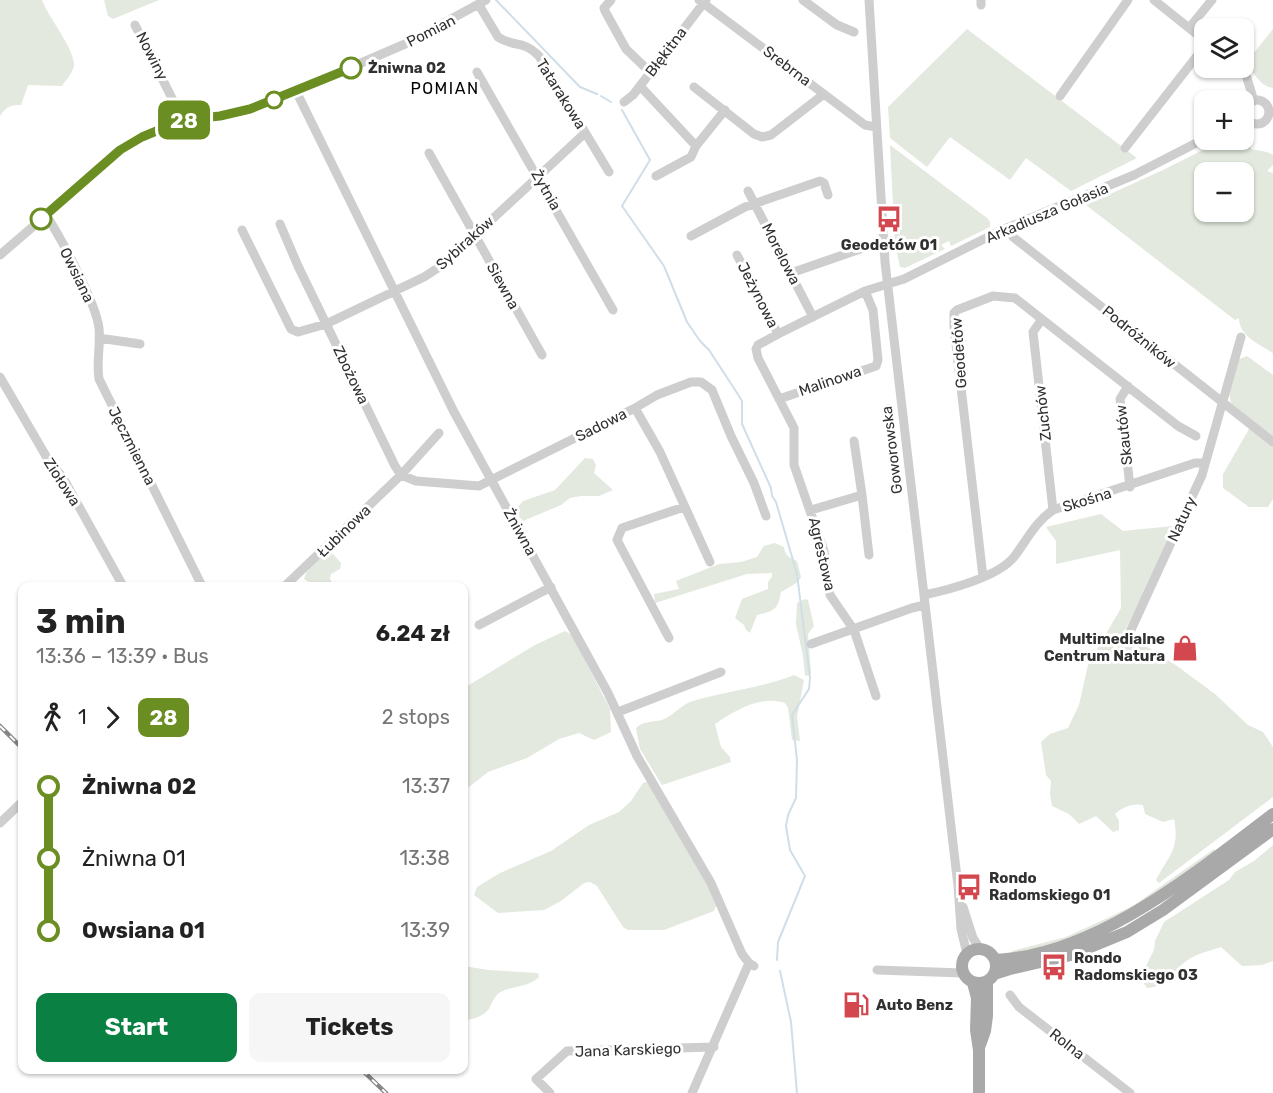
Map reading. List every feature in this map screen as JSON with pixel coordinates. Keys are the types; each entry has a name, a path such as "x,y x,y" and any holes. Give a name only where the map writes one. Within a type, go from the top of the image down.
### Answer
{"main road":[{"path":"995,960 1060,946 1121,921 1273,814"},
{"path":"974,983 1010,969 1071,955 1127,932 1163,910 1273,829"},
{"path":"979,1050 985,1031 995,960 989,952 980,949 967,954 962,963 963,973 974,983 977,998 979,1093"}],"street":[{"path":"611,0 604,8 605,11 626,48 651,73"},
{"path":"803,0 837,25 854,32"},
{"name":"Goworowska","path":"869,0 887,283 961,929 967,954"},
{"path":"1060,96 1128,0"},
{"path":"1154,0 1194,31"},
{"path":"1190,28 1212,0"},
{"name":"Błękitna","path":"624,102 633,96 651,73 703,1"},
{"name":"Srebrna","path":"703,1 865,125 876,127"},
{"name":"Pomian","path":"0,255 129,144 183,120 240,112 296,91 405,44 483,3"},
{"name":"Tatarakowa","path":"483,3 498,37 522,44 538,56 609,172"},
{"name":"Nowiny","path":"135,25 183,120"},
{"path":"1125,148 1194,60"},
{"name":"Żytnia","path":"477,72 614,310"},
{"path":"640,86 648,92 696,147"},
{"path":"694,87 754,134 762,137 771,135 824,94"},
{"name":"Żniwna","path":"296,91 491,481 618,712 637,756 711,883 733,934 752,965 714,1047"},
{"path":"1254,101 1270,106 1268,117 1262,123 1254,123"},
{"path":"656,176 693,155 696,147 725,110"},
{"name":"Sybiraków","path":"242,230 291,329 298,332 326,324 434,271 585,133"},
{"name":"Arkadiusza Gołasia","path":"887,283 904,279 1007,228 1134,175 1194,144"},
{"name":"Siewna","path":"429,153 542,355"},
{"path":"691,236 755,204 820,181 823,182 828,195"},
{"name":"Morelowa","path":"748,191 813,317"},
{"name":"Owsiana","path":"46,215 87,291 99,327 99,338"},
{"name":"Zbożowa","path":"280,224 394,466 401,475"},
{"name":"Podróżników","path":"1007,228 1013,237 1273,442"},
{"path":"791,273 866,247"},
{"name":"Jeżynowa","path":"737,255 778,334"},
{"path":"778,334 865,291 887,283"},
{"name":"Malinowa","path":"779,399 876,366 878,360 873,310 865,291"},
{"name":"Geodetów","path":"983,576 954,313 965,306 993,296 1015,298 1186,432 1196,436"},
{"name":"Zuchów","path":"1042,319 1033,332 1053,510"},
{"name":"Agrestowa","path":"778,334 758,345 756,351 795,430 794,465 824,551 830,595 854,630 876,696"},
{"name":"Natury","path":"1130,632 1196,491 1241,337"},
{"path":"99,338 140,344"},
{"name":"Jęczmienna","path":"99,338 97,366 99,379 200,582"},
{"name":"Ziołowa","path":"0,377 50,463 62,476 121,582"},
{"name":"Sadowa","path":"401,475 416,481 476,486 491,481 657,395 691,382 701,382 712,390 754,483 766,516"},
{"name":"Skautów","path":"1128,386 1120,399 1130,487"},
{"path":"635,408 660,453 710,562"},
{"path":"401,475 439,433"},
{"path":"854,441 869,555"},
{"name":"Skośna","path":"924,595 983,576 1006,565 1039,522 1053,510 1130,487 1195,463 1205,463"},
{"name":"Łubinowa","path":"289,582 401,475"},
{"name":"Agrestowa","path":"811,510 862,495"},
{"path":"669,638 617,540 622,528 684,507"},
{"path":"479,625 551,587"},
{"path":"811,644 925,605"},
{"path":"618,712 721,672"},
{"path":"0,823 18,806"},
{"name":"Goworowska","path":"959,896 973,938 980,949"},
{"path":"877,970 963,973"},
{"name":"Rolna","path":"1010,994 1019,1007 1127,1092"},
{"path":"692,1093 714,1047"},
{"name":"Jana Karskiego","path":"550,1093 536,1079 567,1051 714,1047"}],"shaded area":[{"path":"0,0 42,0 70,50 74,65 71,74 62,86 28,85 21,105 9,107 0,116"},
{"path":"104,0 159,0 113,19 108,16"},
{"path":"967,29 1137,158 1071,191 1026,158 1010,180 950,137 927,167 890,138 888,107"},
{"path":"1273,29 1273,88 1261,82 1254,74 1254,53"},
{"path":"890,145 987,218 990,227 951,246 949,241 941,245 945,249 905,268 900,267 895,244"},
{"path":"1203,150 1254,150 1273,155 1273,165 1267,171 1273,173 1273,353 1246,335 1239,318 1235,320 1086,205"},
{"path":"1247,356 1273,375 1273,499 1268,507 1249,507 1223,488 1223,474 1249,429 1250,419 1231,403 1229,393 1237,360"},
{"path":"585,458 593,459 596,465 594,473 613,490 599,496 570,498 561,505 523,521 517,514 517,508 523,501 555,490"},
{"path":"1101,514 1123,531 1173,526 1152,579 1124,632 1215,694 1248,725 1263,732 1273,747 1273,797 1159,883 1156,880 1169,858 1176,838 1174,819 1163,822 1145,814 1143,805 1131,805 1115,814 1119,821 1119,830 1113,832 1096,816 1079,824 1069,814 1052,806 1051,781 1046,775 1041,742 1050,734 1068,728 1079,705 1088,665 1121,608 1120,550 1056,564 1056,541 1046,527"},
{"path":"775,543 784,547 788,556 797,561 801,577 798,582 781,592 774,609 757,615 750,633 735,618 742,599 768,589 772,573 747,574 655,603 654,594 679,589 676,581 719,564 741,562 757,557 764,546"},
{"path":"327,552 331,552 341,563 340,569 331,574 332,582 309,582 304,579 310,567"},
{"path":"808,600 814,626 808,634 811,673 808,676 805,675 796,624 797,603"},
{"path":"565,631 572,635 610,709 611,732 594,740 579,733 559,739 527,758 488,772 468,788 468,686 535,645"},
{"path":"794,675 804,680 797,717 800,741 792,740 788,708 785,703 757,702 715,724 721,747 730,757 731,762 662,785 640,749 636,728 645,723 662,720 690,702"},
{"path":"650,781 717,903 714,911 664,930 628,930 623,927 597,886 590,882 584,883 561,901 544,910 498,913 474,895 477,887 500,873 551,851 589,825 619,812 631,801 643,783"},
{"path":"1273,845 1273,961 1262,965 1242,966 1221,947 1189,959 1165,982 1147,988 1140,978 1154,950 1155,941 1164,922 1229,880 1235,872 1254,861"},
{"path":"1214,849 1215,851 1167,886 1116,917 1078,934 1012,955 1012,951 1066,937 1134,905"},
{"path":"468,967 538,973 539,977 535,981 499,993 487,1012 468,1020"}],"waterway":[{"path":"496,0 580,87 597,94"},
{"path":"601,96 611,102"},
{"path":"622,110 650,160 622,206 664,266 687,322 709,350 742,401 742,424 771,488 797,574 810,678 809,689 792,715 797,760 796,798 788,815 786,826 790,850 805,876 778,942 777,960"},
{"path":"780,971 791,1022 797,1093"}],"railway":[{"path":"0,726 18,744"},
{"path":"366,1074 386,1093"}],"bus line":[{"name":"28","path":"41,219 120,150 142,137 183,120 220,116 250,109 351,68"}],"place":[{"name":"Żniwna 02","path":"351,68"},
{"name":"Geodetów 01","path":"889,219"},
{"name":"Multimedialne Centrum Natura","path":"1185,648"},
{"name":"Rondo Radomskiego 01","path":"969,887"},
{"name":"Rondo Radomskiego 03","path":"1054,967"},
{"name":"Auto Benz","path":"856,1005"}],"district":[{"name":"POMIAN","path":"445,88"}]}
